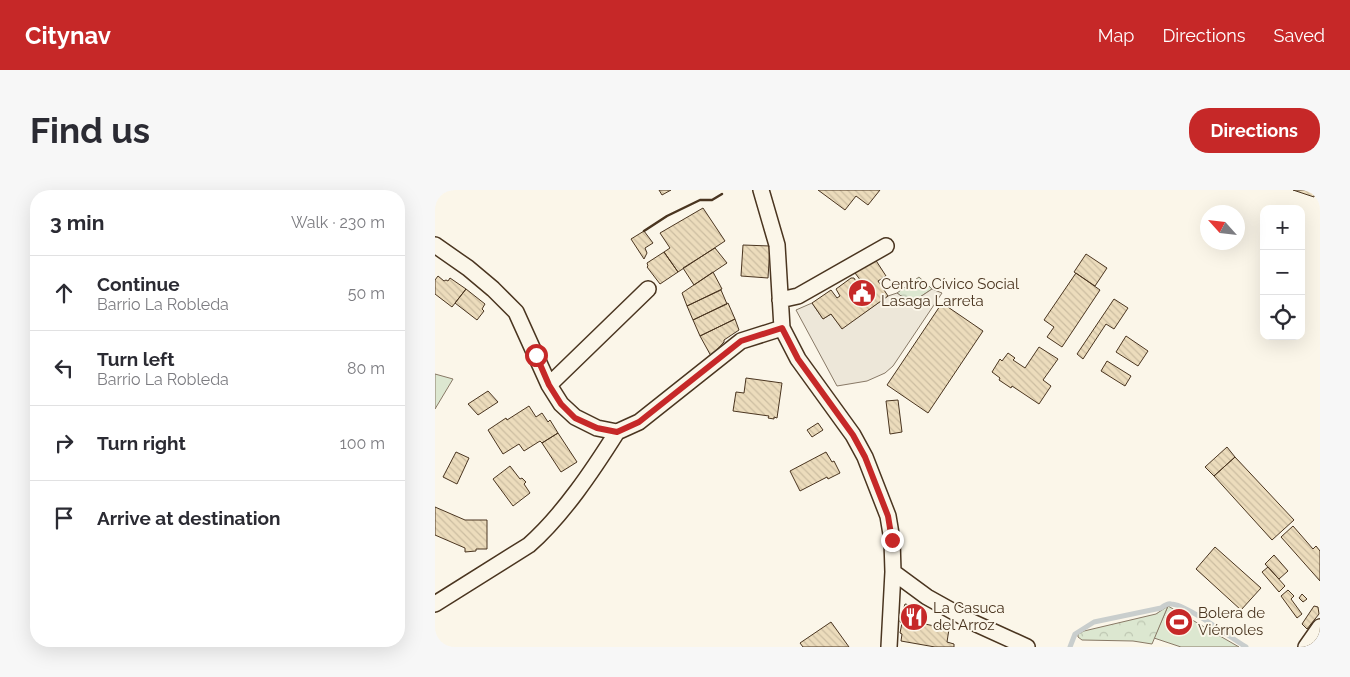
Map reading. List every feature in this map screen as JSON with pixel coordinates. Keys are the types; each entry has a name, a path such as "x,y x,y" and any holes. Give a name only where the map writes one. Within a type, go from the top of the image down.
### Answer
{"street":[{"path":"761,190 777,245 782,328 798,359 853,435 865,457 888,516 892,540 893,572 889,647"},
{"path":"435,245 493,288 516,312 549,385 561,404 575,418 597,428 617,432"},
{"path":"780,300 799,296 886,246"},
{"path":"549,385 648,289"},
{"path":"435,604 529,545 543,533 580,486 617,432 639,422 741,341 782,328"},
{"path":"893,572 927,597 971,622 1027,647"},
{"path":"1306,647 1320,627"}],"green space":[{"path":"919,277 932,289 911,303 897,293"},
{"path":"435,374 453,379 435,409"},
{"name":"Bolera de Viérnoles","path":"1168,606 1239,647 1181,647 1154,638"},
{"path":"1168,606 1152,644 1133,641 1082,640 1078,637 1078,634 1084,631 1156,614"}],"shaded area":[{"path":"932,289 942,293 893,366 885,373 867,381 837,386 796,310 812,303 823,319 831,314 842,328 888,296 897,293 911,303"}],"building":[{"path":"659,190 671,190 662,195"},
{"path":"818,190 880,190 868,205 856,196 845,210"},
{"path":"1293,190 1315,190 1314,197"},
{"path":"703,208 725,241 678,272 664,252 670,248 660,233"},
{"path":"644,231 653,243 645,248 647,253 644,259 631,239"},
{"path":"743,245 770,246 768,278 741,276"},
{"path":"715,248 727,263 694,285 683,268"},
{"path":"664,252 678,272 660,284 647,267 647,263"},
{"path":"1086,254 1107,268 1095,286 1074,272"},
{"name":"Centro Cívico Social Lasaga Larreta","path":"875,259 886,276 878,281 888,296 842,329 831,314 823,319 812,303 831,290 837,298 840,296 836,289 851,278 854,278 857,283 856,285 861,281 855,273"},
{"path":"713,272 722,289 687,306 682,293"},
{"path":"1076,273 1100,290 1062,347 1047,337 1054,327 1044,320"},
{"path":"438,276 444,281 448,281 450,278 466,289 452,307 435,294 435,280"},
{"path":"466,289 485,304 482,309 484,311 477,320 455,303"},
{"path":"721,290 727,304 693,320 687,306"},
{"path":"1114,299 1128,308 1114,329 1106,324 1083,359 1077,354"},
{"path":"728,303 735,319 700,336 693,320"},
{"path":"942,303 983,331 928,413 887,385"},
{"path":"735,319 739,330 724,340 711,356 700,336"},
{"path":"1126,336 1148,351 1138,366 1116,352"},
{"path":"1039,347 1058,359 1043,380 1051,386 1039,404 1012,386 1011,388 999,380 1000,378 992,372 1000,359 1002,361 1008,353 1015,358 1013,360 1025,368"},
{"path":"1107,361 1131,376 1125,386 1101,371"},
{"path":"746,378 782,383 777,418 733,411 736,392 744,393"},
{"path":"488,391 498,402 478,415 468,404"},
{"path":"898,400 902,432 890,434 886,401"},
{"path":"529,406 536,417 542,413 548,422 550,420 558,433 524,451 519,444 503,454 488,430"},
{"path":"818,423 823,430 812,437 807,430"},
{"path":"558,433 577,462 561,472 542,443"},
{"path":"1227,447 1235,457 1214,476 1205,467"},
{"path":"456,452 469,458 457,484 443,477"},
{"path":"826,452 832,462 834,461 840,473 828,479 827,477 800,491 790,471"},
{"path":"1235,457 1294,520 1272,540 1214,476"},
{"path":"510,466 520,479 522,478 526,482 524,484 530,493 513,506 493,479"},
{"path":"435,507 465,520 487,520 487,549 465,552 465,548 435,535"},
{"path":"1293,526 1313,549 1316,546 1320,551 1320,581 1281,537"},
{"path":"1215,547 1261,588 1241,610 1196,569"},
{"path":"1274,555 1288,571 1279,579 1265,564"},
{"path":"1268,567 1285,586 1279,592 1262,572"},
{"path":"1288,590 1294,596 1291,599 1302,614 1297,618 1281,596"},
{"path":"1302,594 1307,599 1303,602 1299,598"},
{"path":"905,604 915,606 915,609 923,610 920,623 949,629 947,642 954,644 954,647 935,647 901,641 902,623 900,622"},
{"path":"1314,606 1318,607 1319,614 1307,629 1302,624"},
{"path":"831,622 849,647 803,647 800,643"}],"waterway":[{"path":"1070,647 1075,634 1094,622 1161,608 1170,604 1187,609 1246,647"}],"wall":[{"path":"644,231 667,216 700,200 712,200 722,194"}],"place":[{"name":"Centro Cívico Social Lasaga Larreta","path":"862,293"},
{"name":"La Casuca del Arroz","path":"914,617"},
{"name":"Bolera de Viérnoles","path":"1179,622"}],"route":[{"path":"536,355 549,385 561,404 575,418 597,428 617,432 639,422 669,400 741,341 782,328 798,359 853,435 865,457 888,516 892,540"}]}
